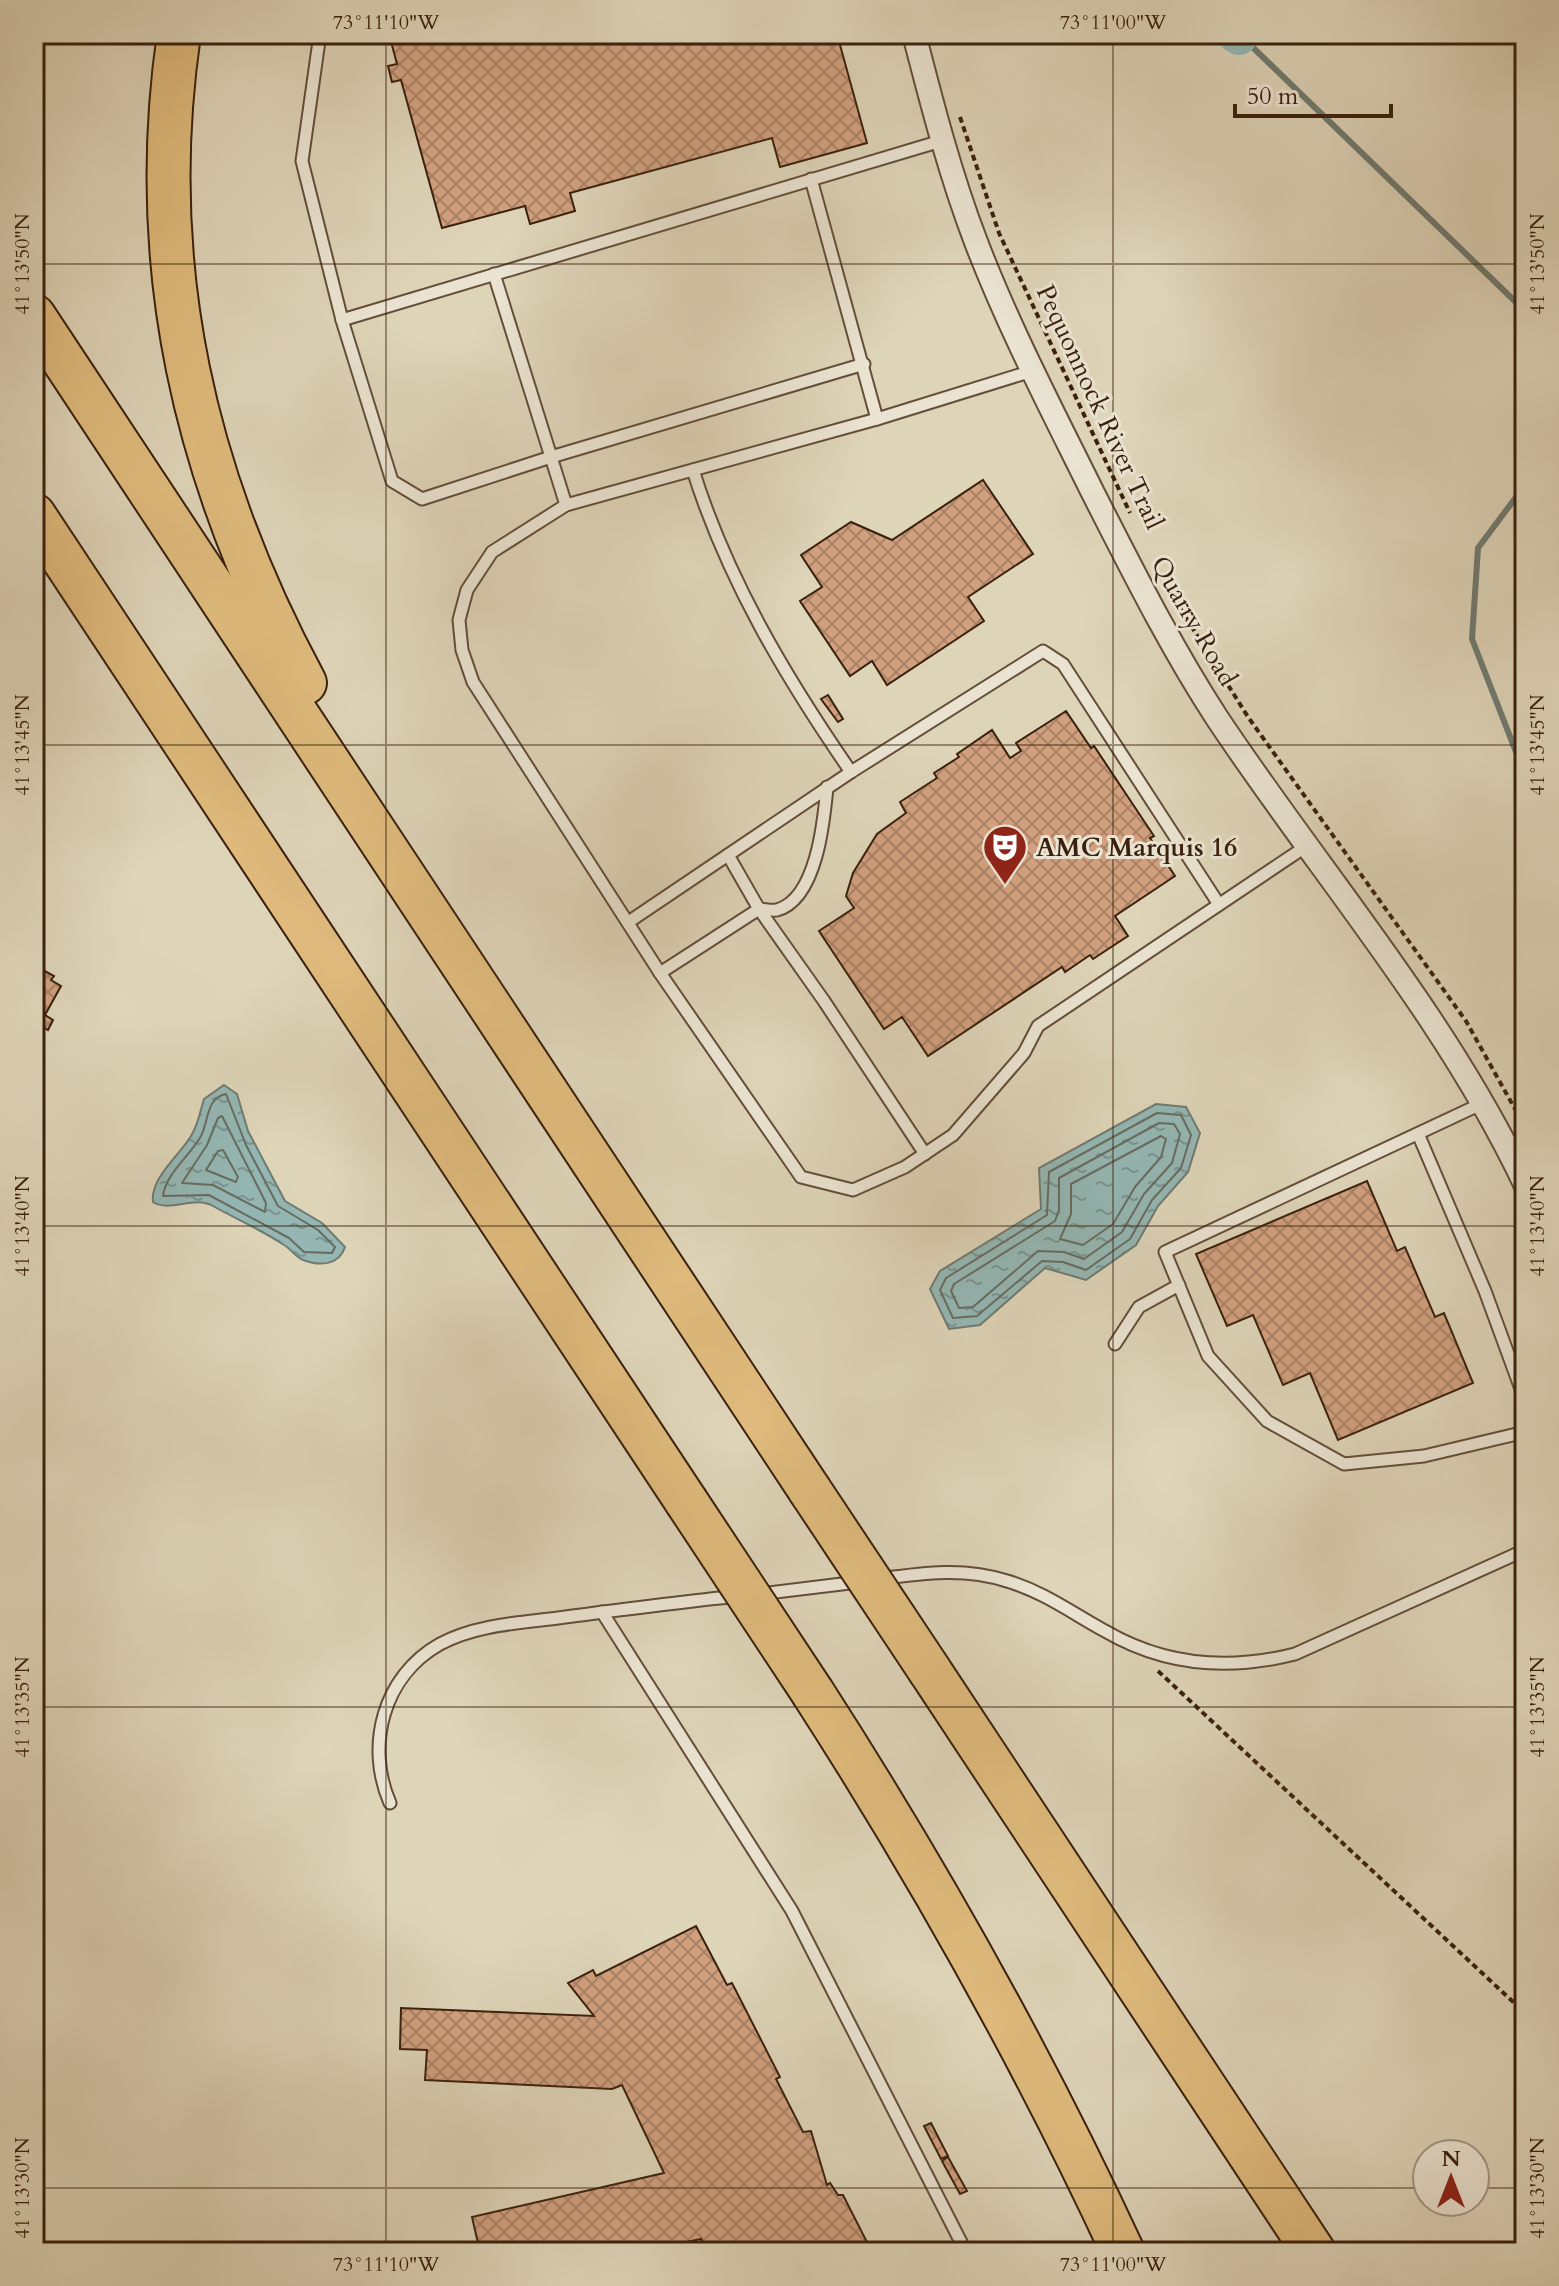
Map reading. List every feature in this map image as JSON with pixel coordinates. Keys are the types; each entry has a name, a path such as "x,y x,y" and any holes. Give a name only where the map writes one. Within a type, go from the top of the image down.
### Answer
{"highway":[{"path":"179,34 168,179 170,247 185,363 214,477 267,610 437,927"},
{"path":"34,316 1314,2252"},
{"path":"35,517 813,1693 925,1875 1030,2062 1123,2252"},
{"path":"1030,2062 1104,2252"},
{"path":"1277,2196 1322,2252"}],"street":[{"name":"Quarry Road","path":"914,34 941,141 976,242 1032,371 1139,582 1215,714 1305,847 1442,1033 1525,1184"}],"lane":[{"path":"320,34 302,161 342,320 392,481 422,499 551,457 864,364"},
{"path":"342,320 941,141"},
{"path":"811,179 877,419"},
{"path":"494,274 566,505"},
{"path":"1032,371 877,419 566,505 492,552 467,590 459,620 462,650 473,682 503,734 630,921 660,973 801,1177 853,1190 905,1167 953,1135 1024,1053 1038,1026 1305,847"},
{"path":"693,470 710,525 735,578 789,678 851,772"},
{"path":"630,921 827,787 1043,651 1063,664 1218,903"},
{"path":"660,973 759,909 778,910 794,900 814,865 827,787"},
{"path":"728,855 759,909 925,1154"},
{"path":"1483,1103 1419,1136 1165,1252 1208,1356 1267,1421 1344,1464 1424,1456 1525,1432"},
{"path":"1419,1136 1485,1291 1525,1400"},
{"path":"1115,1344 1139,1307 1179,1285"},
{"path":"390,1803 377,1761 379,1730 406,1672 424,1656 467,1633 602,1612 951,1571 1004,1580 1035,1591 1131,1645 1194,1663 1257,1663 1295,1654 1525,1550"},
{"path":"602,1612 792,1911 966,2252"}],"path":[{"name":"Pequonnock River Trail","path":"960,117 999,233 1136,527"},
{"path":"1165,584 1248,717 1466,1021 1525,1127"},
{"path":"1131,1645 1525,2013"}],"water":[{"path":"224,1085 237,1094 248,1131 285,1201 322,1223 345,1247 338,1258 322,1264 303,1260 267,1234 206,1203 167,1206 153,1202 156,1184 193,1132 204,1099"},
{"path":"1156,1104 1186,1107 1200,1133 1188,1172 1158,1206 1136,1245 1086,1280 1045,1268 980,1325 949,1329 930,1289 940,1271 1041,1209 1039,1168"}],"building":[{"path":"389,34 837,34 867,143 780,167 772,138 570,193 575,211 530,224 525,206 442,228 401,80 392,82 388,66 397,64"},
{"path":"983,480 1033,554 968,597 984,621 887,685 872,661 850,676 800,601 822,587 801,555 851,522 892,540"},
{"path":"828,695 843,719 838,722 821,699"},
{"name":"AMC Marquis 16","path":"1066,711 1091,748 1094,746 1154,836 1150,838 1175,876 1115,916 1128,936 1093,959 1090,955 1065,972 1062,967 928,1056 902,1017 884,1029 819,931 854,908 846,896 853,873 877,834 906,813 900,802 937,778 934,773 992,730 1010,758 1021,751 1016,743"},
{"path":"34,965 54,976 51,980 61,986 45,1015 53,1020 48,1030 38,1024 34,1036"},
{"path":"1367,1181 1397,1251 1405,1247 1435,1317 1444,1313 1473,1383 1338,1440 1310,1373 1283,1385 1253,1315 1227,1326 1196,1254"},
{"path":"696,1926 727,1985 732,1983 780,2077 776,2079 803,2132 811,2131 827,2185 830,2183 838,2195 843,2195 872,2252 708,2252 701,2239 641,2252 480,2252 472,2217 664,2173 622,2085 612,2089 425,2080 427,2050 400,2049 401,2008 594,2016 568,1983 593,1970 596,1976"},
{"path":"931,2123 948,2156 941,2159 924,2126"},
{"path":"948,2157 967,2191 960,2194 942,2161"}],"waterway":[{"path":"1239,34 1525,311"},
{"path":"1525,485 1478,548 1472,639 1525,775"}],"place":[{"name":"AMC Marquis 16","path":"1005,886"}]}
